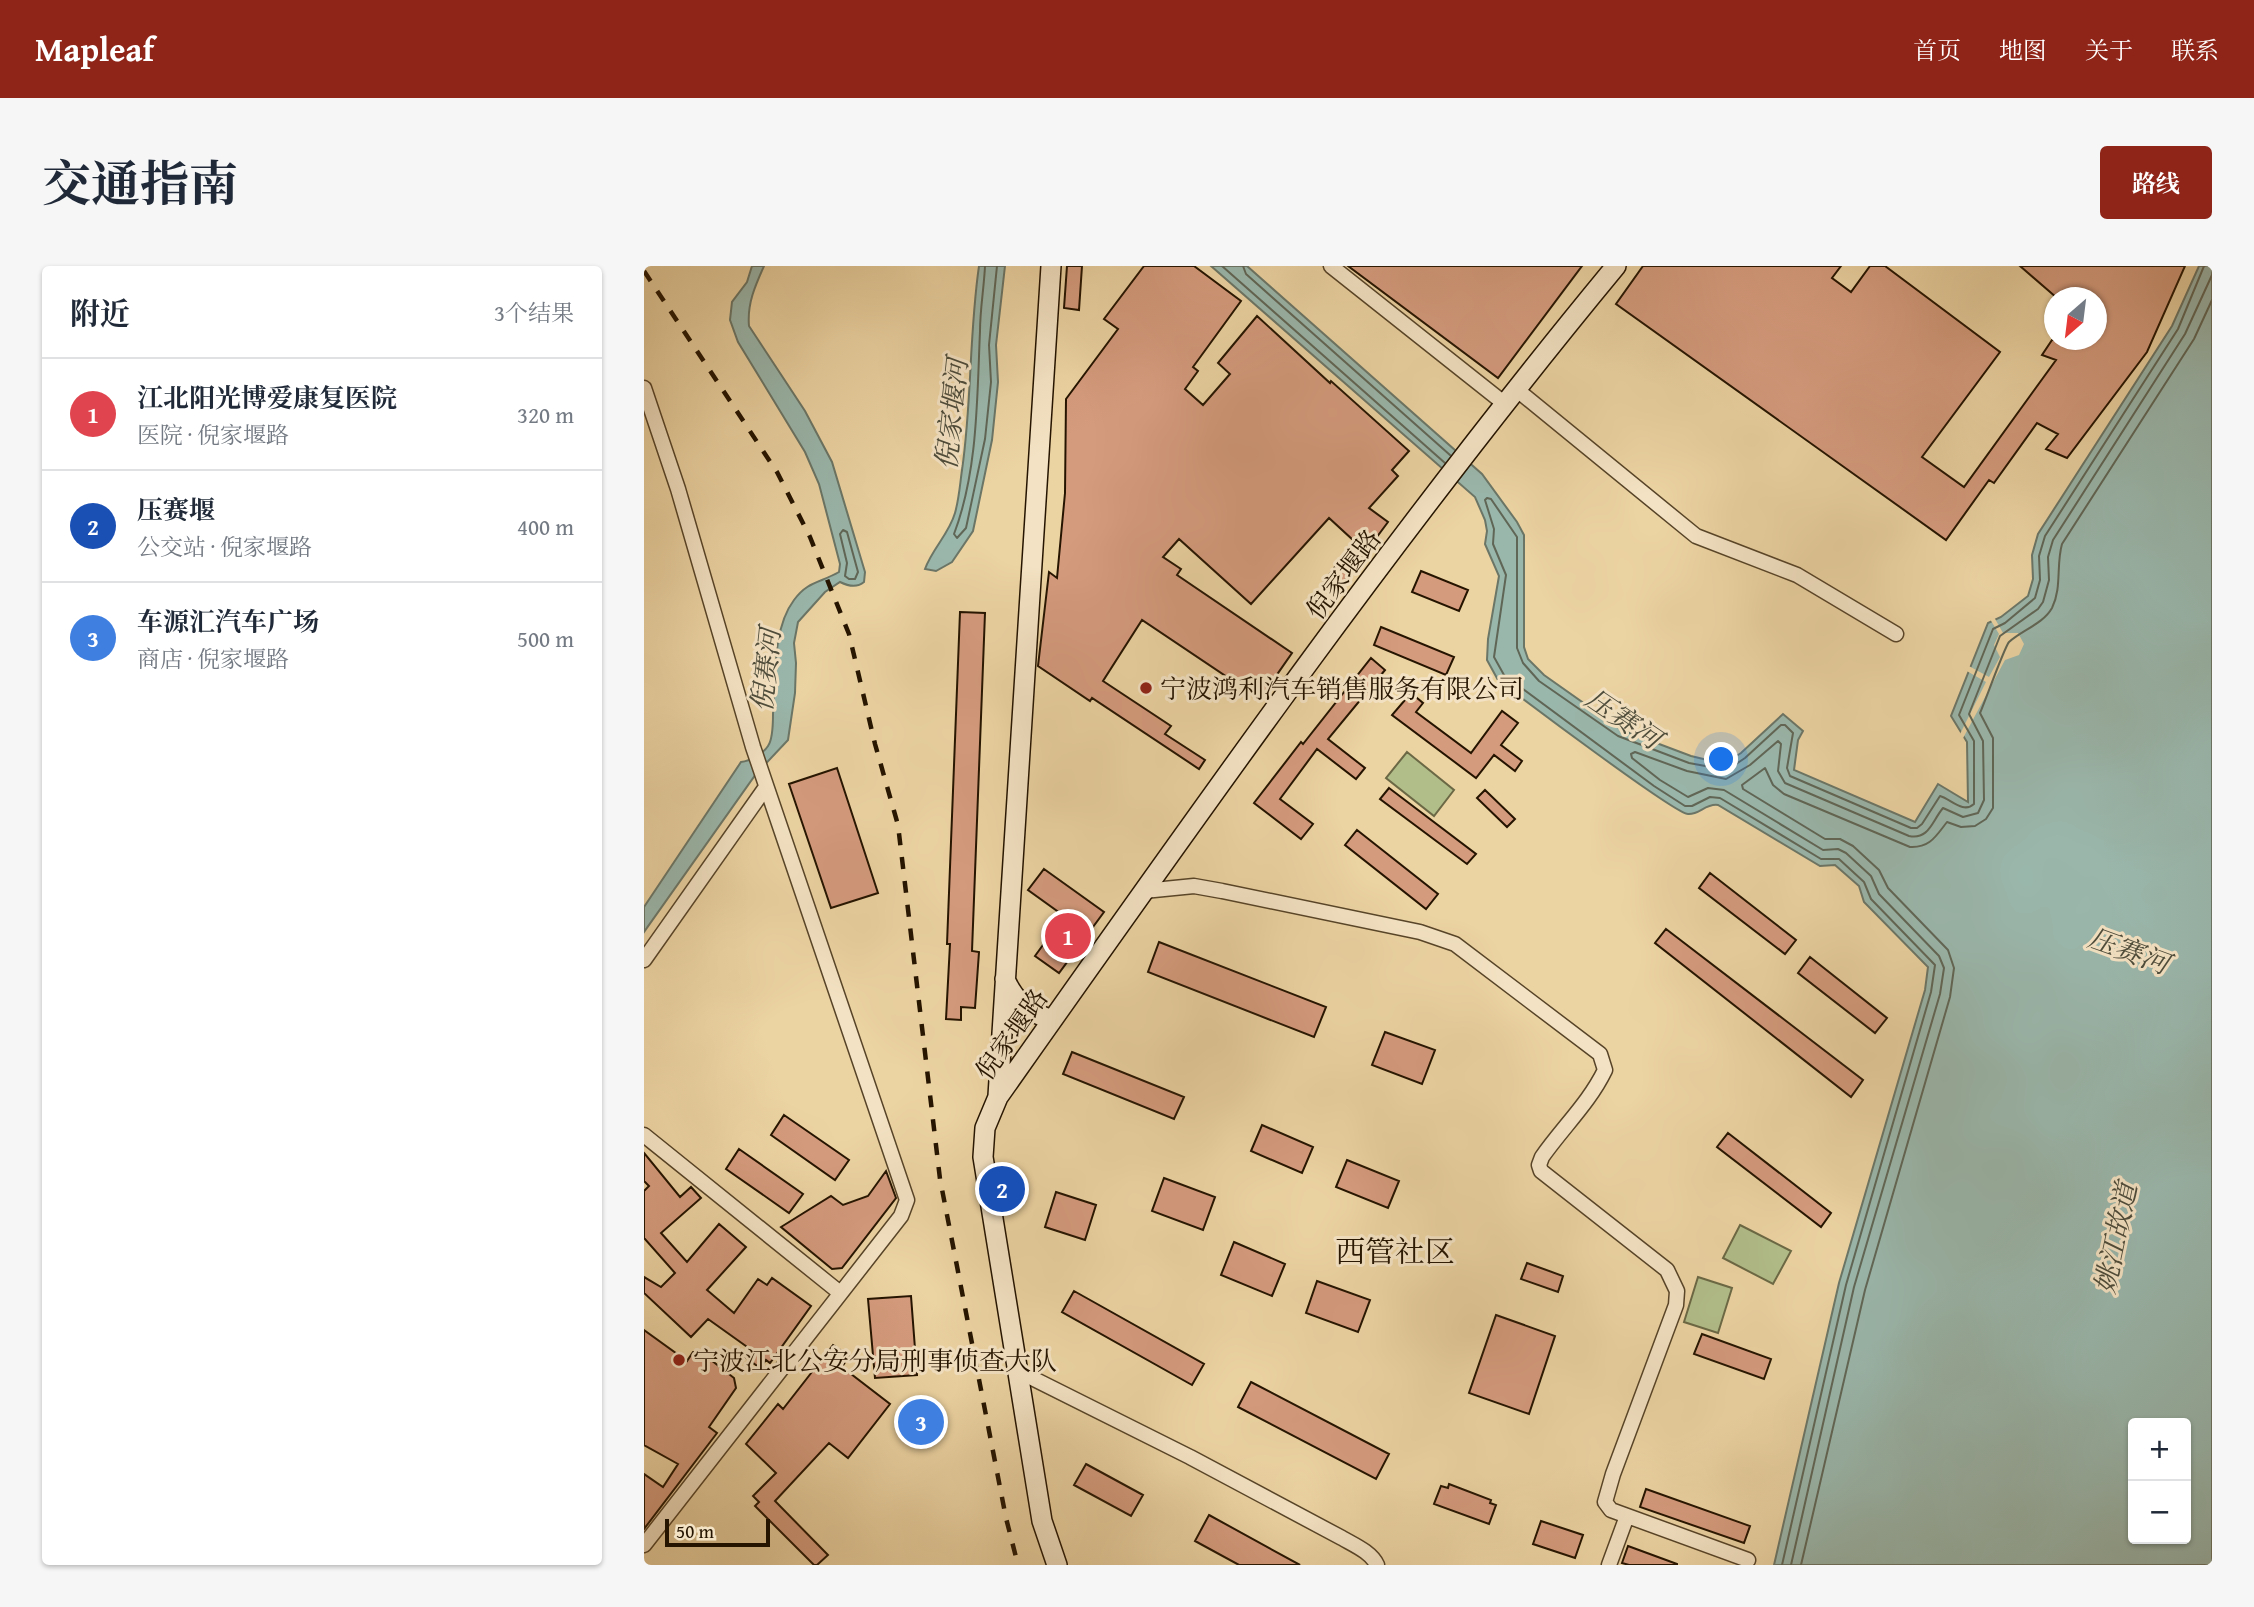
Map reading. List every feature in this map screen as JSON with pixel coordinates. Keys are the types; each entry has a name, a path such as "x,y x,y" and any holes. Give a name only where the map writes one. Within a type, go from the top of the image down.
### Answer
{"main road":[{"path":"998,1097 1051,266"},
{"path":"1510,397 1609,268"},
{"name":"倪家堰路","path":"1057,1565 1042,1521 983,1157 985,1128 998,1097 1259,728 1510,397"},
{"path":"1005,979 1011,994 1025,1007 1052,1020"}],"street":[{"path":"1331,266 1696,536 1797,575 1896,634"},
{"path":"644,388 678,489 753,747 906,1200 901,1216 644,1545"},
{"path":"644,960 766,787"},
{"path":"1144,891 1194,886 1420,932 1455,944 1600,1054 1605,1070 1602,1077 1590,1097 1546,1151 1539,1165 1541,1171 1667,1270 1677,1292 1676,1305 1605,1502 1611,1510 1728,1559 1748,1560"},
{"path":"644,1135 839,1292"},
{"path":"1018,1371 1190,1457 1342,1538 1376,1560 1377,1565"},
{"path":"1609,1565 1627,1516"}],"green space":[{"path":"1407,752 1454,790 1434,816 1386,778"},
{"path":"1740,1225 1791,1251 1773,1284 1723,1258"},
{"path":"1698,1277 1732,1288 1718,1333 1684,1322"}],"water":[{"path":"752,266 764,266 750,303 749,326 805,411 832,462 865,572 864,582 852,586 840,582 825,592 798,622 794,643 795,693 788,740 756,774 644,932 644,907 741,762 760,754 770,743 776,655 787,612 804,589 839,572 840,564 819,484 805,452 738,342 730,320 732,302 747,282"},
{"path":"979,266 1005,266 996,345 998,382 992,440 973,531 952,562 936,571 925,569 952,521 959,492"},
{"path":"1211,266 1247,266 1482,474 1524,535 1524,647 1528,659 1544,675 1622,730 1691,756 1724,764 1741,753 1783,714 1803,731 1798,740 1794,770 1915,822 1938,784 1968,802 1967,742 1951,716 1988,623 2001,617 2028,596 2033,579 2032,555 2038,534 2172,326 2199,266 2212,266 2212,1565 1774,1565 1839,1283 1925,990 1928,967 1864,902 1859,886 1835,865 1820,866 1718,805 1692,814 1677,809 1498,680 1487,660 1499,576 1485,544 1485,520 1475,497"}],"pier":[{"path":"1994,617 2003,633 2018,633 2024,644 2019,655 2005,660 1962,740 1959,736 1986,682 1965,670 1967,665 1989,677 2000,657 1994,645 1999,634 1990,619"}],"building":[{"path":"1067,266 1082,266 1079,310 1064,308"},
{"path":"1144,266 1194,266 1241,301 1193,367 1198,371 1185,389 1203,405 1230,374 1218,363 1257,316 1409,451 1392,470 1398,476 1369,508 1388,522 1336,592 1323,583 1354,541 1329,518 1251,604 1179,539 1163,557 1181,569 1177,575 1292,653 1260,699 1142,620 1103,681 1171,726 1165,734 1205,760 1199,769 1092,698 1090,701 1038,666 1049,572 1057,578 1065,493 1066,399 1118,329 1104,319"},
{"path":"1348,266 1582,266 1498,378"},
{"path":"1643,266 1841,266 1832,278 1851,292 1870,266 1885,266 2000,352 1922,457 1964,487 2056,360 2042,355 2045,350 2107,350 2107,287 2044,287 2020,266 2185,266 2147,352 2067,458 2046,449 2058,434 2037,423 1994,483 1989,480 1946,540 1616,304"},
{"path":"1421,571 1468,590 1459,611 1412,592"},
{"path":"960,612 985,613 972,951 979,952 975,1008 961,1007 961,1020 946,1019"},
{"path":"1381,627 1454,657 1446,675 1374,645"},
{"path":"1371,658 1385,670 1328,739 1365,768 1356,779 1317,749 1280,799 1313,824 1301,839 1254,803"},
{"path":"1411,693 1423,703 1416,712 1471,753 1502,711 1518,723 1501,745 1522,761 1515,771 1494,755 1476,778 1392,715"},
{"path":"837,768 878,893 831,908 789,784"},
{"path":"1389,788 1476,854 1467,864 1380,799"},
{"path":"1485,790 1515,819 1507,827 1477,798"},
{"path":"1357,830 1438,894 1426,909 1345,845"},
{"path":"1044,869 1104,912 1059,973 1035,956 1064,916 1028,890"},
{"path":"1710,873 1796,940 1785,954 1699,888"},
{"path":"1666,929 1863,1080 1851,1097 1655,943"},
{"path":"1159,942 1326,1007 1314,1037 1148,972"},
{"path":"1810,957 1887,1018 1875,1033 1798,973"},
{"path":"1385,1032 1435,1050 1422,1084 1372,1065"},
{"path":"1072,1052 1184,1097 1174,1119 1063,1074"},
{"path":"784,1115 849,1160 835,1180 771,1135"},
{"path":"1262,1125 1313,1147 1302,1173 1251,1151"},
{"path":"1728,1133 1831,1213 1821,1227 1717,1147"},
{"path":"739,1149 803,1194 789,1213 726,1169"},
{"path":"644,1153 680,1197 691,1187 701,1198 661,1233 687,1262 719,1224 746,1247 707,1290 734,1313 758,1279 767,1285 772,1278 811,1306 770,1363 766,1360 760,1368 745,1357 750,1349 708,1319 691,1337 644,1293 644,1277 661,1287 675,1273 644,1238 644,1191 649,1186 644,1181"},
{"path":"1347,1160 1399,1181 1388,1208 1336,1187"},
{"path":"886,1171 896,1198 842,1268 832,1269 781,1227 831,1196 843,1205 868,1196"},
{"path":"1164,1178 1215,1197 1203,1230 1152,1211"},
{"path":"1056,1192 1096,1205 1085,1240 1045,1227"},
{"path":"1234,1242 1285,1264 1272,1296 1221,1275"},
{"path":"1527,1263 1563,1276 1558,1292 1521,1279"},
{"path":"1317,1281 1370,1300 1358,1332 1306,1313"},
{"path":"1074,1291 1204,1364 1192,1385 1062,1312"},
{"path":"911,1296 917,1375 875,1378 868,1299"},
{"path":"1496,1315 1555,1336 1529,1414 1469,1393"},
{"path":"644,1330 687,1361 693,1352 702,1353 734,1378 736,1388 709,1427 717,1433 644,1529 644,1474 663,1487 678,1464 644,1445"},
{"path":"1702,1334 1771,1359 1764,1379 1694,1354"},
{"path":"833,1345 849,1356 842,1367 890,1404 848,1458 829,1443 775,1501 828,1555 814,1565 755,1506 759,1502 753,1496 776,1473 746,1444 778,1404 783,1409"},
{"path":"1251,1382 1389,1454 1376,1479 1238,1407"},
{"path":"1086,1464 1143,1495 1131,1516 1074,1485"},
{"path":"1449,1484 1491,1500 1490,1503 1496,1505 1489,1524 1434,1504 1441,1486 1448,1488"},
{"path":"1646,1489 1750,1526 1744,1543 1640,1507"},
{"path":"1209,1515 1300,1565 1239,1565 1195,1541"},
{"path":"1541,1521 1583,1535 1575,1558 1533,1544"},
{"path":"1628,1546 1677,1564 1677,1565 1622,1563"}],"railway":[{"path":"644,271 777,472 810,537 849,634 875,744 898,825 940,1179 1006,1518 1018,1565"}],"place":[{"name":"宁波鸿利汽车销售服务有限公司","path":"1146,688"},
{"name":"江北阳光博爱康复医院","path":"1068,936"},
{"name":"压赛堰","path":"1002,1189"},
{"name":"宁波江北公安分局刑事侦查大队","path":"679,1360"},
{"name":"车源汇汽车广场","path":"921,1422"}],"district":[{"name":"西管社区","path":"1395,1251"}],"water label":[{"name":"倪家堰河","path":"951,414"},
{"name":"倪赛河","path":"765,670"},
{"name":"压赛河","path":"1624,718"},
{"name":"压赛河","path":"2129,950"},
{"name":"姚江故道","path":"2115,1238"}]}
